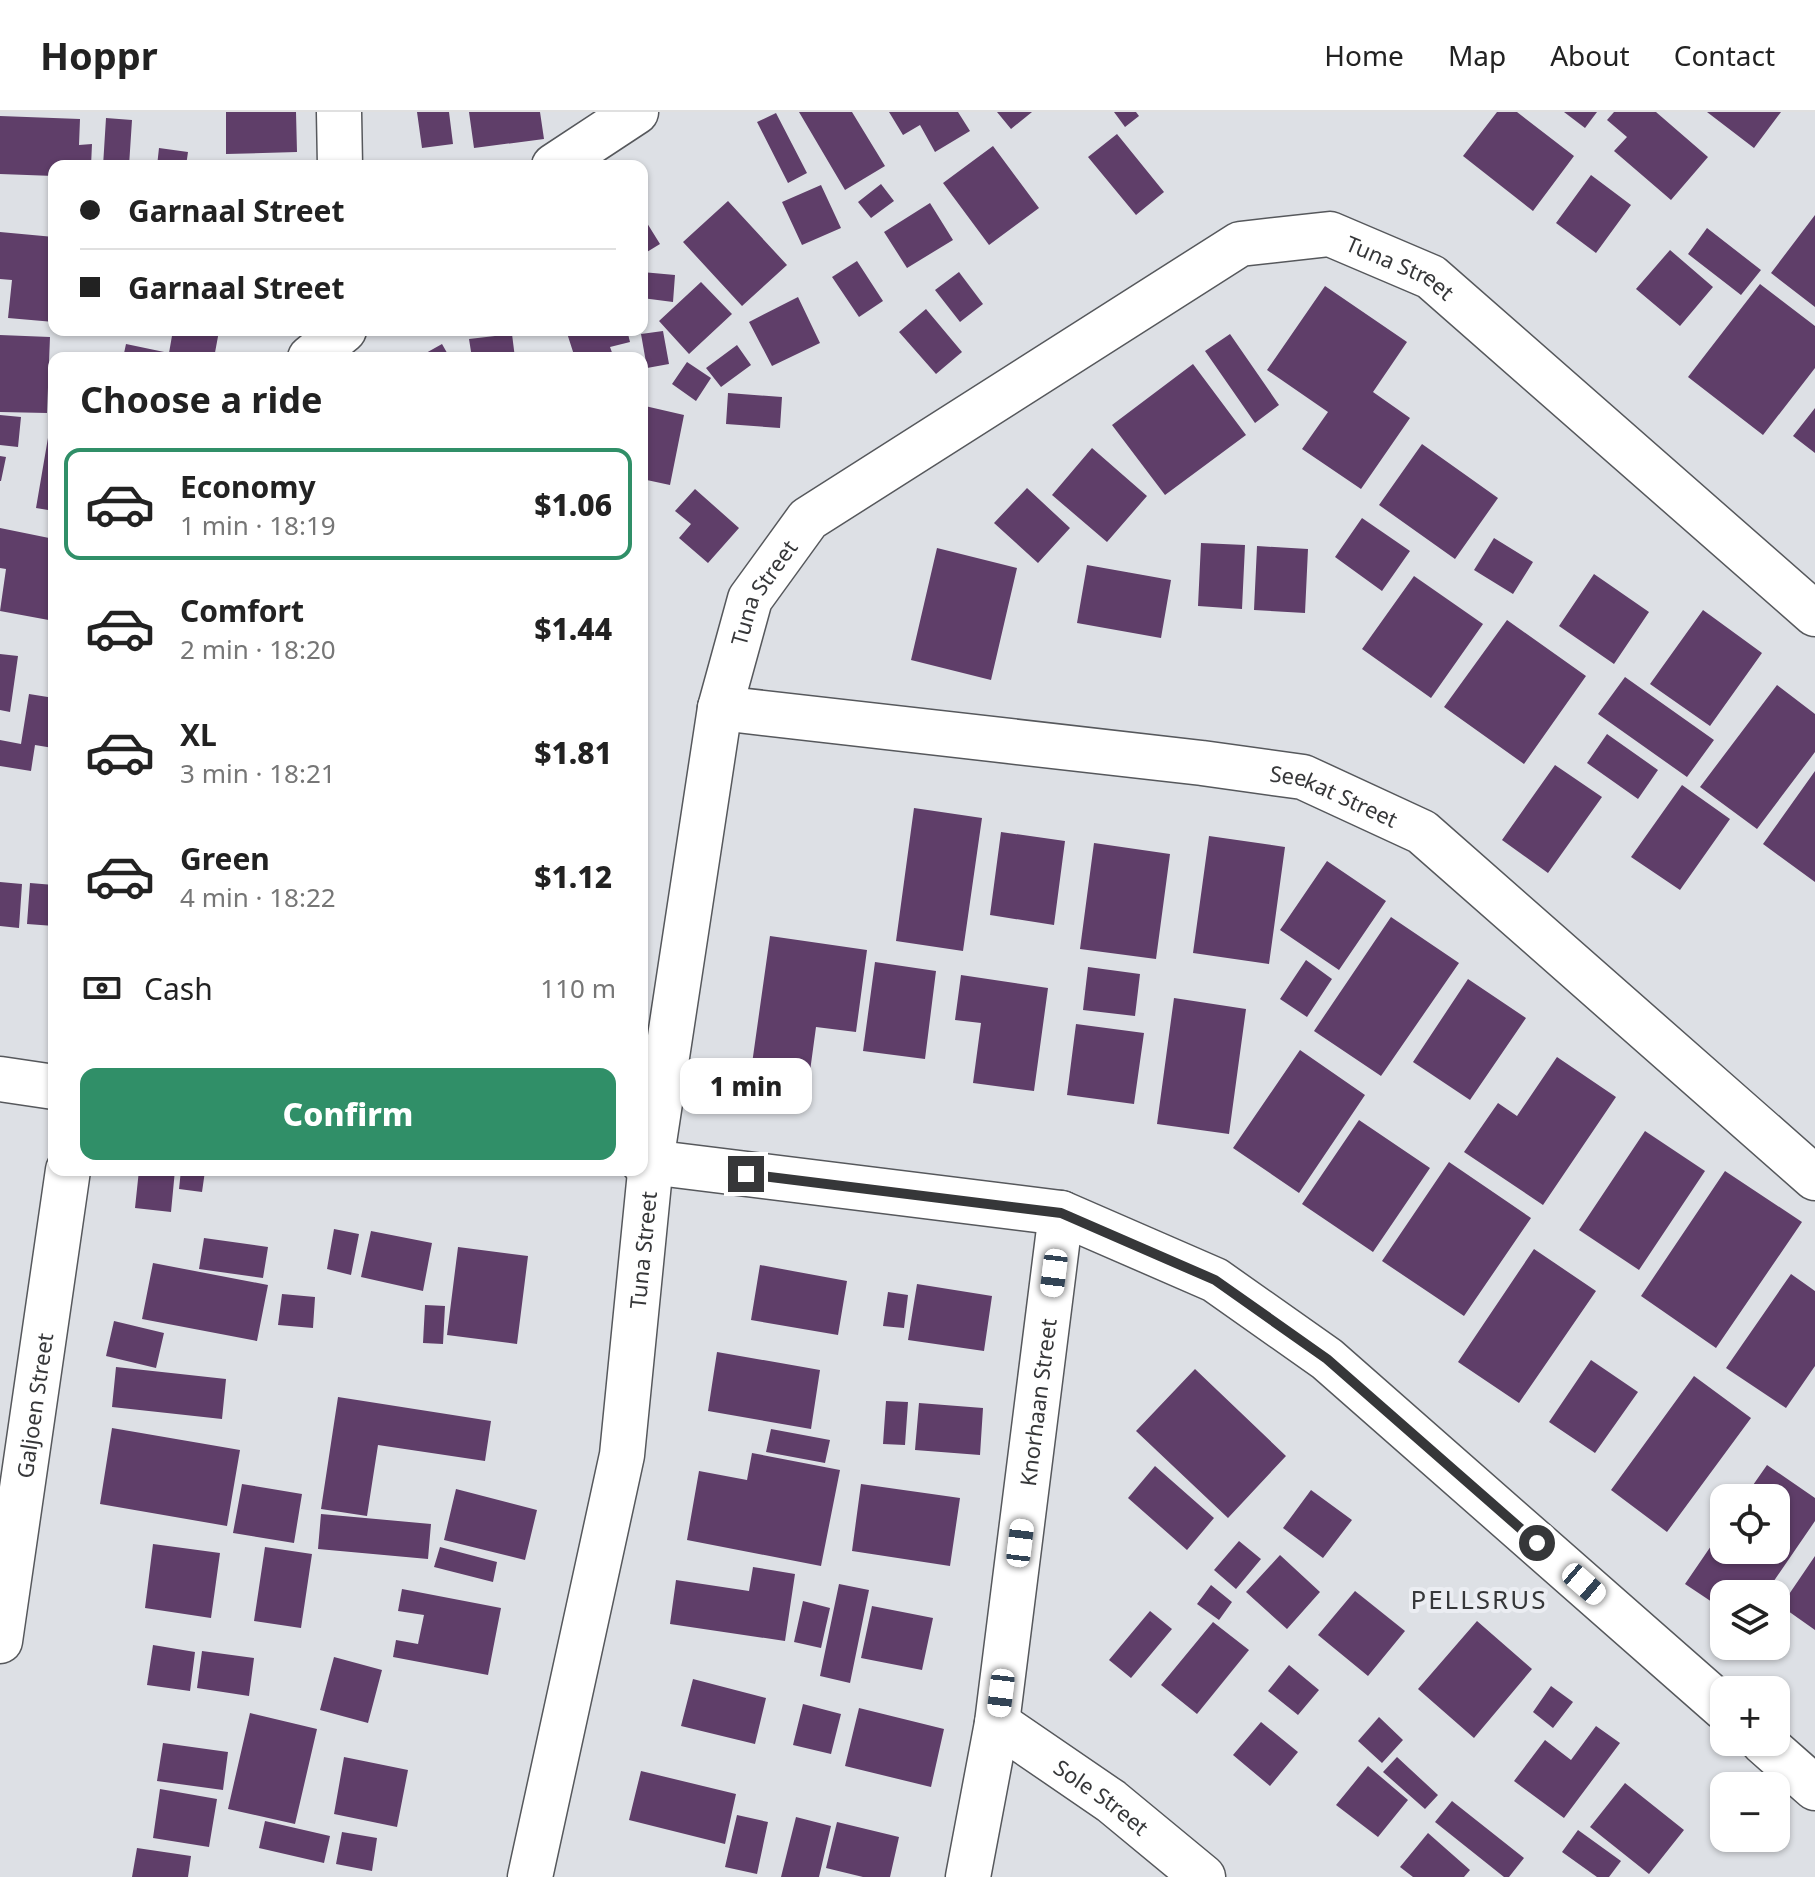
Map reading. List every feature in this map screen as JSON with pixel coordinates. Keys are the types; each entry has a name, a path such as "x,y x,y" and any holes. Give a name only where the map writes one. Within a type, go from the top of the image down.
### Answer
{"street":[{"path":"339,112 340,160"},
{"path":"563,160 636,112"},
{"name":"Tuna Street","path":"648,1156 720,708 750,599 808,519 1240,244 1330,234 1431,277 1815,614"},
{"path":"317,352 337,336"},
{"name":"Seekat Street","path":"720,708 1303,777 1422,832 1815,1178"},
{"path":"0,1079 48,1086"},
{"path":"648,1162 1061,1213 1215,1280 1327,1359 1710,1696"},
{"name":"Galjoen Street","path":"0,1641 67,1176"},
{"name":"Tuna Street","path":"530,1877 622,1455 646,1176"},
{"name":"Knorhaan Street","path":"968,1877 997,1723 1061,1213"},
{"name":"Sole Street","path":"997,1723 1111,1801 1203,1877"},
{"path":"1779,1756 1815,1788"}],"building":[{"path":"226,112 296,112 297,152 226,154"},
{"path":"417,112 449,112 453,144 422,148"},
{"path":"469,112 540,112 544,139 474,148"},
{"path":"799,112 852,112 885,166 845,190"},
{"path":"889,112 958,112 970,131 935,152 920,125 903,135"},
{"path":"997,112 1032,112 1011,129"},
{"path":"1114,112 1136,112 1139,116 1125,127"},
{"path":"1497,112 1517,112 1574,156 1533,211 1463,156"},
{"path":"1564,112 1597,112 1585,128"},
{"path":"1614,112 1656,112 1708,157 1671,200 1614,151 1627,137 1607,120"},
{"path":"1707,112 1781,112 1754,148"},
{"path":"776,113 807,173 788,183 757,122"},
{"path":"0,116 80,119 79,145 92,144 91,160 48,160 48,176 0,174"},
{"path":"106,118 132,120 129,160 103,160"},
{"path":"1117,134 1164,192 1136,215 1088,157"},
{"path":"993,146 1039,208 989,245 943,183"},
{"path":"159,148 188,152 187,160 158,160"},
{"path":"1591,175 1631,205 1596,253 1556,223"},
{"path":"881,184 894,201 871,218 858,202"},
{"path":"821,185 841,228 802,245 782,202"},
{"path":"728,201 787,265 742,306 683,242"},
{"path":"930,203 953,240 907,268 884,232"},
{"path":"1815,215 1815,307 1771,273"},
{"path":"648,225 660,244 648,251"},
{"path":"1707,228 1761,270 1741,295 1688,254"},
{"path":"0,232 48,236 48,321 8,318 12,280 0,279"},
{"path":"1670,250 1713,287 1680,326 1636,289"},
{"path":"857,261 883,301 859,317 832,277"},
{"path":"959,272 983,304 960,322 935,290"},
{"path":"648,273 675,275 673,302 648,299"},
{"path":"701,282 732,314 689,354 659,321"},
{"path":"1760,284 1815,326 1815,368 1763,435 1688,377"},
{"path":"1325,286 1407,342 1373,392 1410,418 1361,489 1302,449 1328,412 1267,370"},
{"path":"798,297 820,343 772,366 749,322"},
{"path":"926,309 962,352 936,374 899,332"},
{"path":"663,331 669,364 648,368 648,352 644,352 641,336 648,336 648,333"},
{"path":"1230,334 1279,405 1255,423 1205,351"},
{"path":"0,335 50,337 47,413 0,412"},
{"path":"172,336 218,336 215,352 169,352"},
{"path":"512,336 514,352 471,352 469,339"},
{"path":"568,336 628,336 630,342 610,347 612,352 573,352"},
{"path":"126,344 164,352 124,352"},
{"path":"442,344 447,352 428,352"},
{"path":"737,345 751,365 721,387 706,368"},
{"path":"687,362 711,378 696,401 672,384"},
{"path":"1193,364 1246,435 1165,495 1112,425"},
{"path":"728,393 782,397 780,428 726,424"},
{"path":"648,407 684,415 670,485 648,480"},
{"path":"1815,408 1815,453 1793,436"},
{"path":"0,415 21,417 18,447 0,445"},
{"path":"48,438 48,510 36,508"},
{"path":"1422,444 1498,498 1455,559 1379,505"},
{"path":"1092,448 1147,496 1107,542 1052,495"},
{"path":"0,456 6,457 1,481 0,481"},
{"path":"1027,488 1070,528 1038,563 994,523"},
{"path":"695,489 739,528 708,563 679,538 691,524 675,511"},
{"path":"1362,518 1410,551 1382,591 1335,557"},
{"path":"0,528 48,538 48,620 0,611 6,569 0,568"},
{"path":"1494,538 1533,562 1513,594 1474,570"},
{"path":"1201,543 1245,545 1242,609 1198,606"},
{"path":"1257,546 1308,549 1305,613 1254,610"},
{"path":"937,548 1017,568 991,680 911,660"},
{"path":"1087,565 1171,580 1161,638 1077,623"},
{"path":"1594,574 1649,612 1614,664 1559,626"},
{"path":"1414,576 1483,624 1431,698 1362,649"},
{"path":"1703,610 1762,653 1710,726 1650,684"},
{"path":"1507,620 1586,676 1524,764 1444,707"},
{"path":"0,654 18,656 10,712 0,710"},
{"path":"1625,677 1714,740 1687,777 1598,714"},
{"path":"1777,685 1815,714 1815,752 1757,829 1700,787"},
{"path":"29,694 48,697 48,747 35,745 31,771 0,766 0,740 21,744"},
{"path":"1607,734 1658,770 1638,799 1587,763"},
{"path":"1555,765 1602,797 1548,873 1502,840"},
{"path":"1815,771 1815,882 1763,844"},
{"path":"1682,785 1730,819 1680,890 1631,857"},
{"path":"914,808 982,818 963,951 896,941"},
{"path":"1001,832 1065,841 1054,925 990,915"},
{"path":"1209,836 1285,847 1269,964 1193,953"},
{"path":"1094,843 1170,854 1156,959 1080,949"},
{"path":"1327,861 1386,901 1339,970 1280,930"},
{"path":"0,882 22,884 19,928 0,926"},
{"path":"30,883 48,884 48,926 27,924"},
{"path":"1391,917 1459,963 1381,1076 1314,1031"},
{"path":"770,936 867,950 856,1032 816,1027 808,1086 750,1078"},
{"path":"1306,960 1332,979 1307,1017 1280,999"},
{"path":"875,962 936,971 925,1059 863,1051"},
{"path":"1088,967 1140,974 1135,1016 1083,1010"},
{"path":"961,975 1048,988 1034,1091 973,1083 981,1023 955,1020"},
{"path":"1468,979 1526,1018 1470,1100 1413,1062"},
{"path":"1174,998 1246,1009 1229,1134 1157,1124"},
{"path":"1076,1024 1144,1033 1134,1104 1067,1095"},
{"path":"1300,1050 1365,1095 1299,1193 1233,1148"},
{"path":"1557,1057 1616,1097 1543,1205 1464,1152 1498,1103 1517,1116"},
{"path":"1359,1120 1430,1168 1373,1252 1302,1204"},
{"path":"1645,1131 1705,1171 1639,1270 1579,1230"},
{"path":"1449,1162 1531,1218 1464,1316 1382,1261"},
{"path":"1725,1171 1802,1222 1716,1348 1641,1296"},
{"path":"138,1176 174,1176 171,1212 135,1208"},
{"path":"180,1176 204,1176 202,1192 179,1189"},
{"path":"334,1229 359,1234 351,1275 327,1269"},
{"path":"371,1231 432,1243 423,1291 361,1277"},
{"path":"204,1238 268,1247 263,1278 199,1269"},
{"path":"458,1247 528,1256 517,1344 447,1335"},
{"path":"1534,1249 1596,1291 1519,1403 1458,1362"},
{"path":"153,1263 268,1285 257,1341 142,1319"},
{"path":"760,1265 847,1281 838,1335 751,1320"},
{"path":"1791,1274 1815,1291 1815,1366 1786,1408 1726,1368"},
{"path":"917,1284 992,1296 984,1351 908,1340"},
{"path":"888,1292 908,1295 904,1328 883,1326"},
{"path":"282,1294 315,1297 313,1328 278,1325"},
{"path":"425,1305 445,1306 443,1344 423,1343"},
{"path":"114,1321 164,1333 156,1368 106,1356"},
{"path":"717,1352 820,1370 811,1429 708,1411"},
{"path":"1591,1360 1638,1392 1595,1453 1549,1422"},
{"path":"116,1367 226,1379 222,1419 112,1407"},
{"path":"1195,1369 1286,1456 1228,1518 1136,1431"},
{"path":"1694,1376 1751,1418 1667,1532 1611,1490"},
{"path":"338,1397 491,1421 485,1461 378,1445 367,1516 321,1509"},
{"path":"886,1401 908,1402 905,1445 883,1444"},
{"path":"919,1403 983,1408 980,1455 915,1450"},
{"path":"112,1428 240,1450 227,1526 100,1504"},
{"path":"771,1429 830,1440 825,1463 766,1452"},
{"path":"752,1453 840,1470 821,1566 687,1540 699,1471 747,1480"},
{"path":"1767,1465 1815,1498 1815,1521 1790,1558 1790,1484 1754,1484"},
{"path":"1155,1466 1214,1518 1187,1550 1128,1498"},
{"path":"242,1484 302,1494 294,1543 233,1533"},
{"path":"861,1484 960,1498 950,1566 852,1551"},
{"path":"456,1489 537,1510 525,1560 444,1540"},
{"path":"1311,1490 1352,1520 1323,1558 1283,1528"},
{"path":"321,1514 431,1524 428,1559 318,1549"},
{"path":"1239,1541 1261,1559 1236,1589 1214,1570"},
{"path":"153,1544 220,1553 211,1618 145,1608"},
{"path":"265,1547 312,1554 301,1628 254,1621"},
{"path":"440,1547 497,1562 493,1582 434,1567"},
{"path":"1710,1547 1710,1564 1786,1564 1775,1580 1710,1580 1710,1601 1685,1584"},
{"path":"1280,1555 1320,1592 1287,1629 1246,1592"},
{"path":"1815,1556 1815,1630 1790,1612 1790,1593"},
{"path":"753,1567 795,1574 785,1641 670,1624 676,1580 749,1591"},
{"path":"839,1584 869,1590 850,1683 820,1676"},
{"path":"1211,1585 1232,1602 1219,1620 1197,1604"},
{"path":"402,1589 501,1608 488,1675 393,1657 396,1640 418,1644 424,1615 398,1611"},
{"path":"1355,1591 1405,1631 1368,1676 1318,1635"},
{"path":"803,1601 830,1608 821,1648 794,1642"},
{"path":"872,1606 933,1618 922,1670 861,1658"},
{"path":"1150,1611 1172,1629 1131,1678 1109,1660"},
{"path":"1477,1621 1532,1669 1474,1738 1418,1689"},
{"path":"1213,1622 1249,1650 1197,1714 1161,1685"},
{"path":"153,1645 195,1652 190,1691 147,1685"},
{"path":"202,1651 254,1658 249,1696 197,1688"},
{"path":"334,1657 382,1670 368,1723 320,1710"},
{"path":"1289,1665 1319,1690 1298,1715 1268,1691"},
{"path":"693,1679 766,1698 755,1744 681,1726"},
{"path":"1551,1686 1573,1702 1553,1728 1533,1712"},
{"path":"803,1704 841,1714 831,1754 793,1745"},
{"path":"859,1708 944,1729 931,1787 845,1766"},
{"path":"250,1713 317,1729 295,1824 228,1809"},
{"path":"1379,1717 1403,1740 1382,1763 1358,1741"},
{"path":"1261,1722 1298,1752 1270,1786 1233,1755"},
{"path":"1596,1726 1620,1743 1564,1818 1514,1781 1545,1740 1571,1760"},
{"path":"163,1743 228,1752 223,1790 157,1781"},
{"path":"344,1757 408,1770 397,1827 334,1814"},
{"path":"1397,1757 1438,1795 1425,1809 1383,1772"},
{"path":"1368,1766 1408,1800 1378,1837 1336,1805"},
{"path":"641,1771 736,1794 725,1844 629,1820"},
{"path":"1625,1783 1684,1830 1649,1874 1590,1827"},
{"path":"160,1789 217,1799 209,1847 153,1838"},
{"path":"1452,1801 1524,1858 1509,1877 1504,1877 1435,1822"},
{"path":"737,1815 768,1822 757,1874 725,1867"},
{"path":"796,1817 831,1826 819,1877 781,1877"},
{"path":"265,1821 330,1836 324,1863 259,1848"},
{"path":"837,1822 899,1837 890,1877 863,1877 826,1868"},
{"path":"1578,1830 1621,1861 1609,1877 1597,1877 1562,1852"},
{"path":"342,1832 377,1838 372,1871 336,1864"},
{"path":"1428,1833 1470,1870 1464,1877 1413,1877 1400,1867"},
{"path":"137,1848 191,1856 188,1877 132,1877"}],"district":[{"name":"PELLSRUS","path":"1479,1599"}],"route":[{"path":"746,1174 1061,1213 1215,1280 1327,1359 1537,1543"}]}
